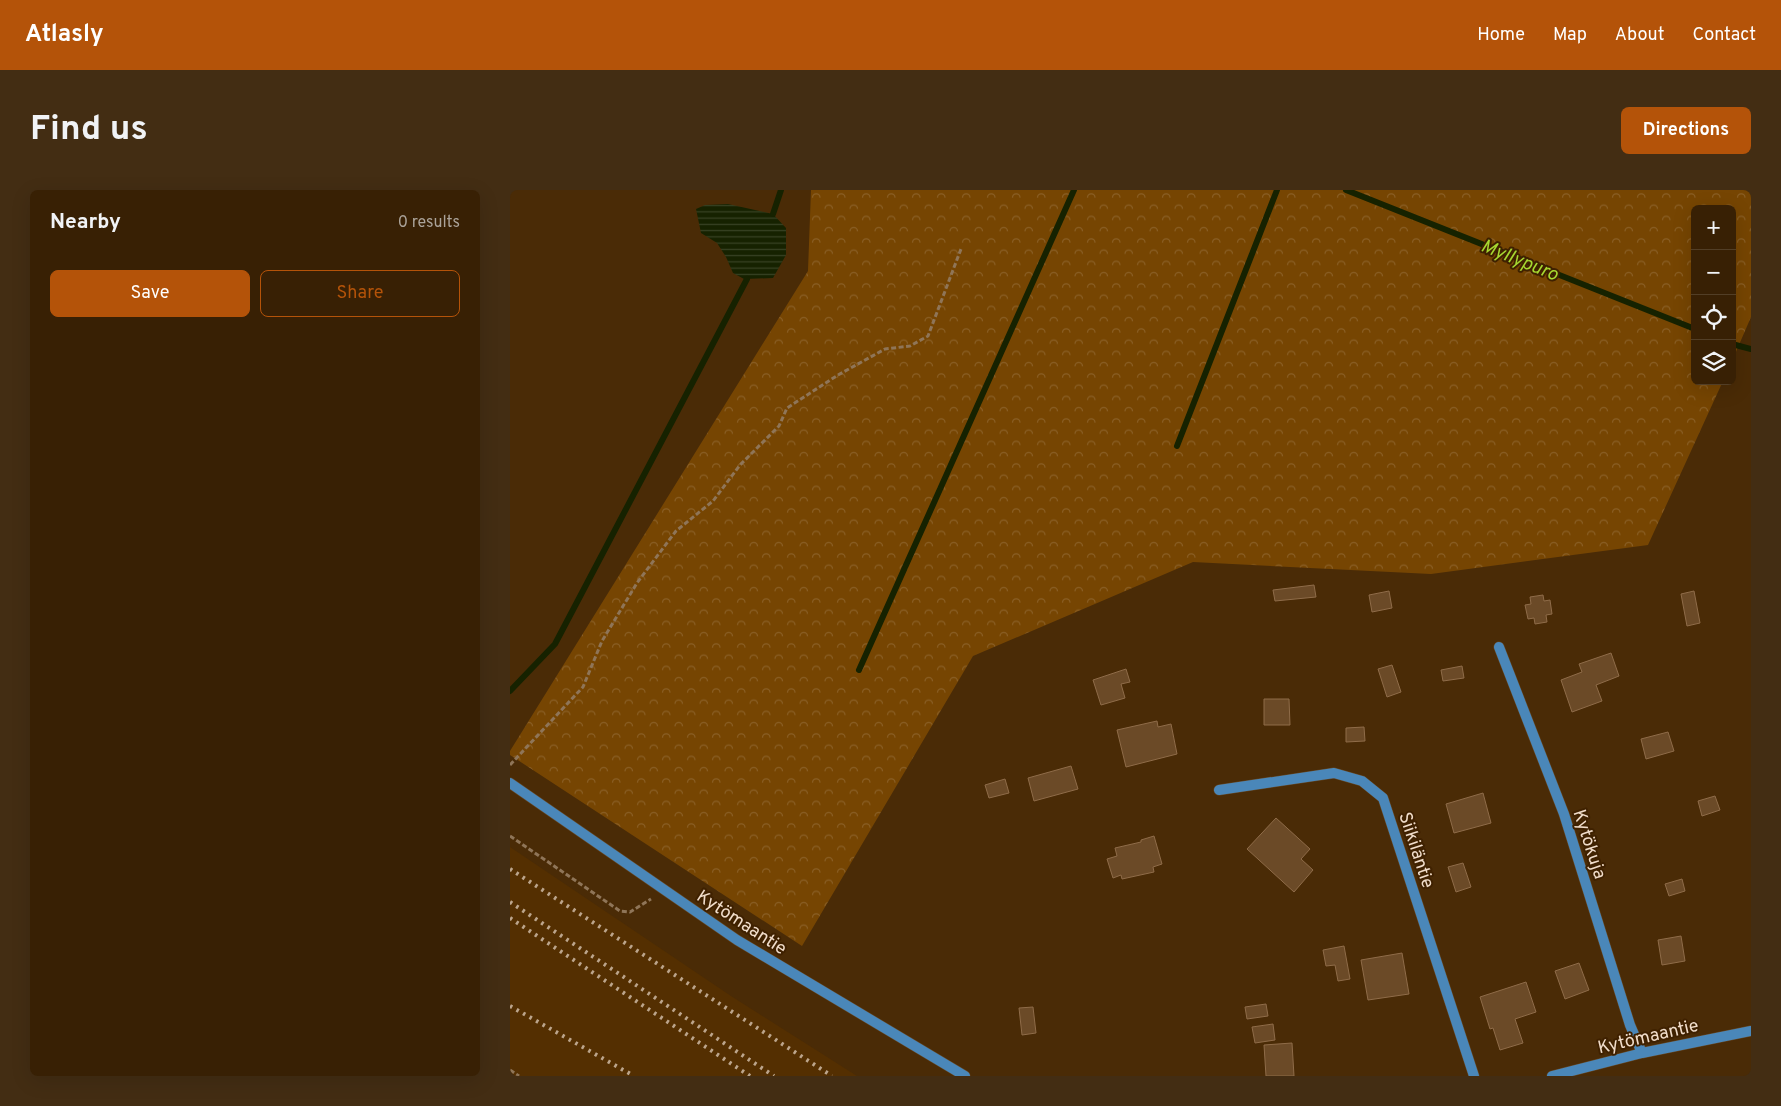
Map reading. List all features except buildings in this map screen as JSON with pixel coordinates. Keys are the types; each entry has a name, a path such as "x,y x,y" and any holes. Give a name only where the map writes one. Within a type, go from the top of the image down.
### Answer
{"street":[{"name":"Kytökuja","path":"1500,647 1564,814 1630,1025 1642,1053"},
{"name":"Siikiläntie","path":"1220,790 1334,772 1362,781 1383,798 1474,1076"},
{"name":"Kytömaantie","path":"510,783 737,940 965,1076"},
{"name":"Kytömaantie","path":"1552,1076 1642,1053 1751,1031"}],"path":[{"path":"510,765 583,686 602,641 632,591 676,531 713,501 740,465 779,426 787,408 838,375 885,349 910,346 928,336 961,249"},
{"path":"510,836 620,910 630,912 665,891"},
{"path":"510,1070 519,1076"}],"shaded area":[{"path":"728,204 773,214 786,228 786,255 773,278 744,279 733,273 717,243 701,233 696,209 705,205"},
{"path":"510,847 731,996 857,1076 510,1076"}],"green space":[{"path":"811,190 1751,190 1751,317 1736,352 1736,205 1691,205 1691,385 1721,385 1648,545 1431,574 1193,562 973,656 802,946 510,755 510,751 808,271"}],"waterway":[{"path":"773,214 781,190"},
{"path":"859,670 1074,190"},
{"path":"1177,446 1277,190"},
{"name":"Myllypuro","path":"1346,190 1691,327"},
{"path":"510,691 555,644 747,279"},
{"name":"Myllypuro","path":"1736,345 1751,349"}],"railway":[{"path":"510,869 832,1076"},
{"path":"510,902 774,1076"},
{"path":"510,918 750,1076"},
{"path":"510,1006 634,1076"}]}
